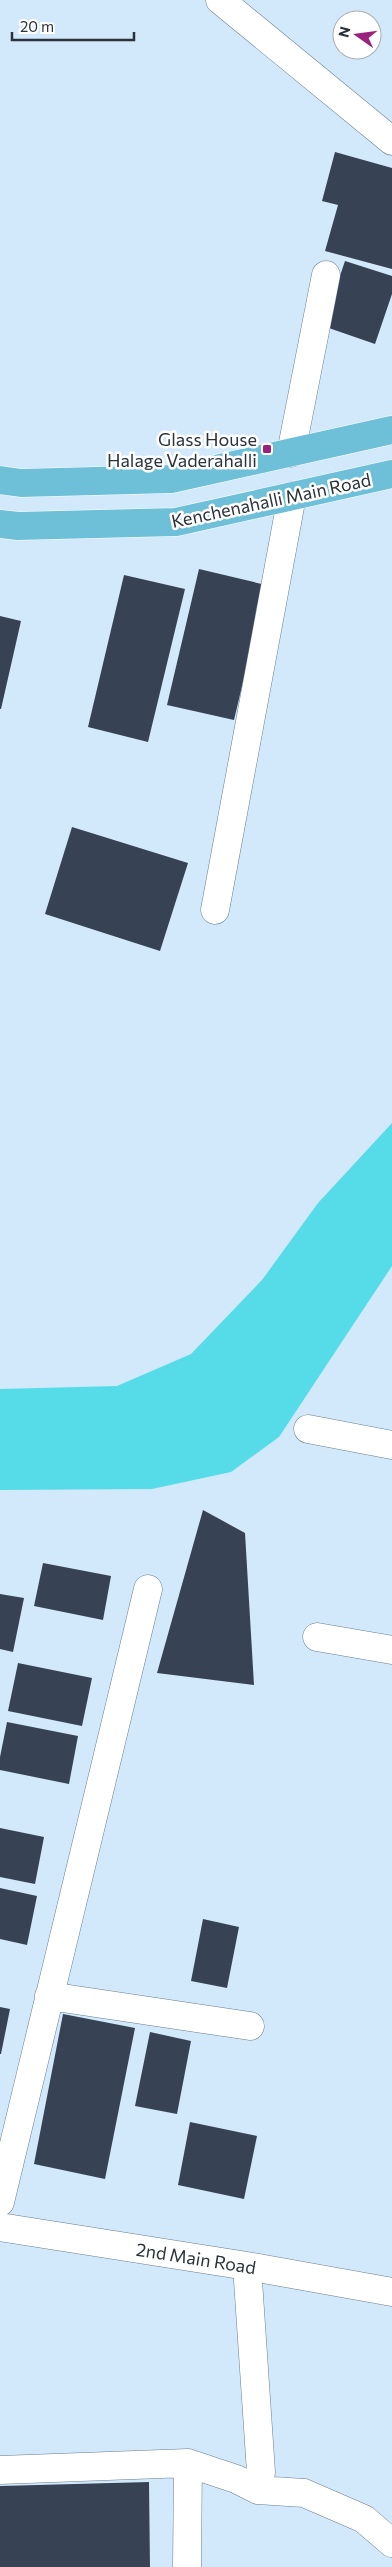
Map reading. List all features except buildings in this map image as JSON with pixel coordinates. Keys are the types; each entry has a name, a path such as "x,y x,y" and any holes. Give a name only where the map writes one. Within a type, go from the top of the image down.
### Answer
{"main road":[{"path":"0,480 21,483 171,479 392,430"},
{"name":"Kenchenahalli Main Road","path":"0,524 18,526 176,522 392,474"}],"street":[{"path":"220,0 392,141"},
{"path":"291,453 326,275"},
{"path":"214,910 292,496"},
{"path":"308,1428 392,1445"},
{"path":"0,2202 148,1589"},
{"path":"317,1636 392,1650"},
{"path":"49,1996 250,2026"},
{"name":"2nd Main Road","path":"0,2227 247,2266 392,2292"},
{"path":"247,2266 261,2472 258,2490"},
{"path":"187,2567 188,2463"},
{"path":"0,2470 188,2463 236,2479 258,2490 304,2494 364,2519 392,2543"}],"water":[{"path":"392,1123 392,1266 279,1437 231,1472 152,1489 0,1490 0,1389 117,1386 191,1354 262,1280 318,1203"}],"place":[{"name":"Glass House Halage Vaderahalli","path":"267,449"}]}
